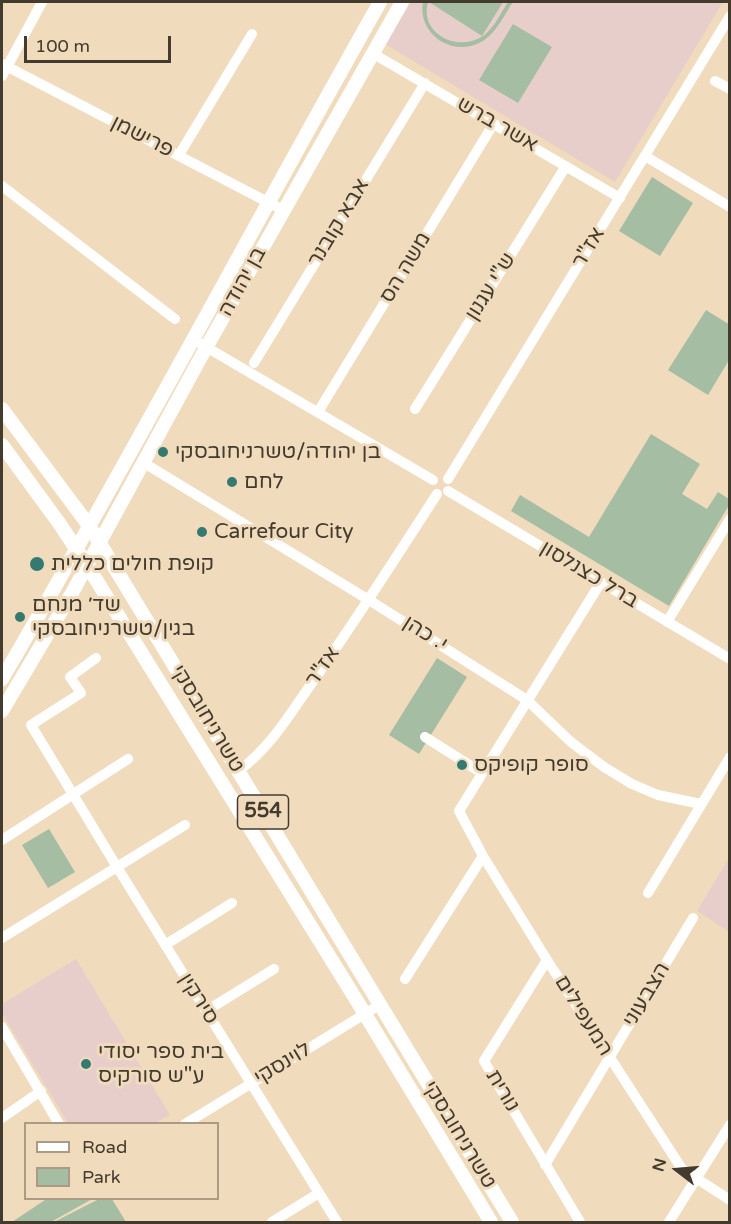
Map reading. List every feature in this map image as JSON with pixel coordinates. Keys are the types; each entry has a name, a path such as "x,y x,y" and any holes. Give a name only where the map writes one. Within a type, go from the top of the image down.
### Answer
{"main road":[{"name":"בן יהודה","path":"2,679 102,506 267,201 380,2"},
{"name":"בן יהודה","path":"2,711 72,593 207,346 402,2"},
{"name":"טשרניחובסקי","path":"2,408 90,527 512,1222"},
{"name":"טשרניחובסקי","path":"2,445 87,565 491,1222"},
{"path":"74,504 80,509 91,511 102,506"},
{"path":"113,566 111,542 115,515"},
{"path":"59,524 64,547 59,580"},
{"path":"72,593 82,587 100,586"}],"street":[{"path":"3,69 42,2"},
{"name":"אז\"ר","path":"448,479 729,16"},
{"path":"179,155 252,34"},
{"name":"אשר ברש","path":"372,52 620,198"},
{"name":"פרישמן","path":"3,69 179,155 283,210"},
{"path":"715,81 729,89"},
{"name":"אבא קובנר","path":"254,363 425,83"},
{"name":"משה הס","path":"318,412 494,123"},
{"path":"645,156 729,207"},
{"name":"ש\"י עגנון","path":"415,409 566,166"},
{"path":"2,186 175,319"},
{"path":"189,344 197,343 207,346 433,480"},
{"name":"י. כהן","path":"144,463 369,600 527,700 571,742 604,767 632,784 658,795 701,804"},
{"path":"440,476 448,479 450,485 448,491 443,495 437,494 431,488 433,480 440,476"},
{"name":"ברל כצנלסון","path":"448,491 729,659"},
{"name":"אז\"ר","path":"238,771 248,764 278,732 369,600 437,494"},
{"path":"667,622 729,519"},
{"path":"425,737 483,773 601,582"},
{"name":"סירקין","path":"96,658 70,676 81,693 31,725 337,1222"},
{"path":"648,893 729,757"},
{"path":"2,840 128,759"},
{"name":"המעפילים","path":"483,773 459,811 483,856 609,1058 682,1169 729,1200"},
{"path":"2,938 185,825"},
{"path":"405,979 483,856"},
{"path":"165,945 232,903"},
{"name":"הצבעוני","path":"545,1165 693,918"},
{"name":"נורית","path":"547,960 484,1061 580,1222"},
{"path":"206,1011 274,969"},
{"name":"לוינסקי","path":"188,1122 381,1004"},
{"path":"2,1027 58,1122"},
{"path":"2,1118 41,1091"},
{"path":"669,1222 729,1125"},
{"path":"272,1222 319,1193"}],"shaded area":[{"path":"411,2 723,2 615,182 385,44"},
{"path":"729,858 729,932 697,911"},
{"name":"בית ספר יסודי ע\"ש סורקיס","path":"76,959 170,1115 157,1122 67,1122 2,1013 2,1004"}],"green space":[{"path":"423,2 428,2 429,23 435,31 452,41 463,42 473,41 487,33 508,2 513,2 486,39 470,46 459,47 439,40 431,33 423,14"},
{"path":"429,2 503,2 482,36"},
{"path":"513,24 552,47 518,103 479,80"},
{"path":"652,177 693,203 660,256 619,231"},
{"path":"706,310 730,325 729,360 708,395 668,370"},
{"path":"651,434 700,464 682,494 707,509 718,492 729,499 729,505 669,606 511,511 520,495 589,537"},
{"path":"437,658 467,677 419,754 389,735"},
{"path":"49,829 75,872 48,888 22,845"},
{"path":"45,1200 90,1200 51,1222 12,1222"},
{"path":"97,1200 113,1200 126,1222 54,1222"}],"place":[{"name":"בן יהודה/טשרניחובסקי","path":"163,452"},
{"name":"לחם","path":"232,482"},
{"name":"Carrefour City","path":"202,532"},
{"name":"קופת חולים כללית","path":"37,564"},
{"name":"שד׳ מנחם בגין/טשרניחובסקי","path":"20,617"},
{"name":"סופר קופיקס","path":"462,765"},
{"name":"בית ספר יסודי ע\"ש סורקיס","path":"86,1064"}]}
